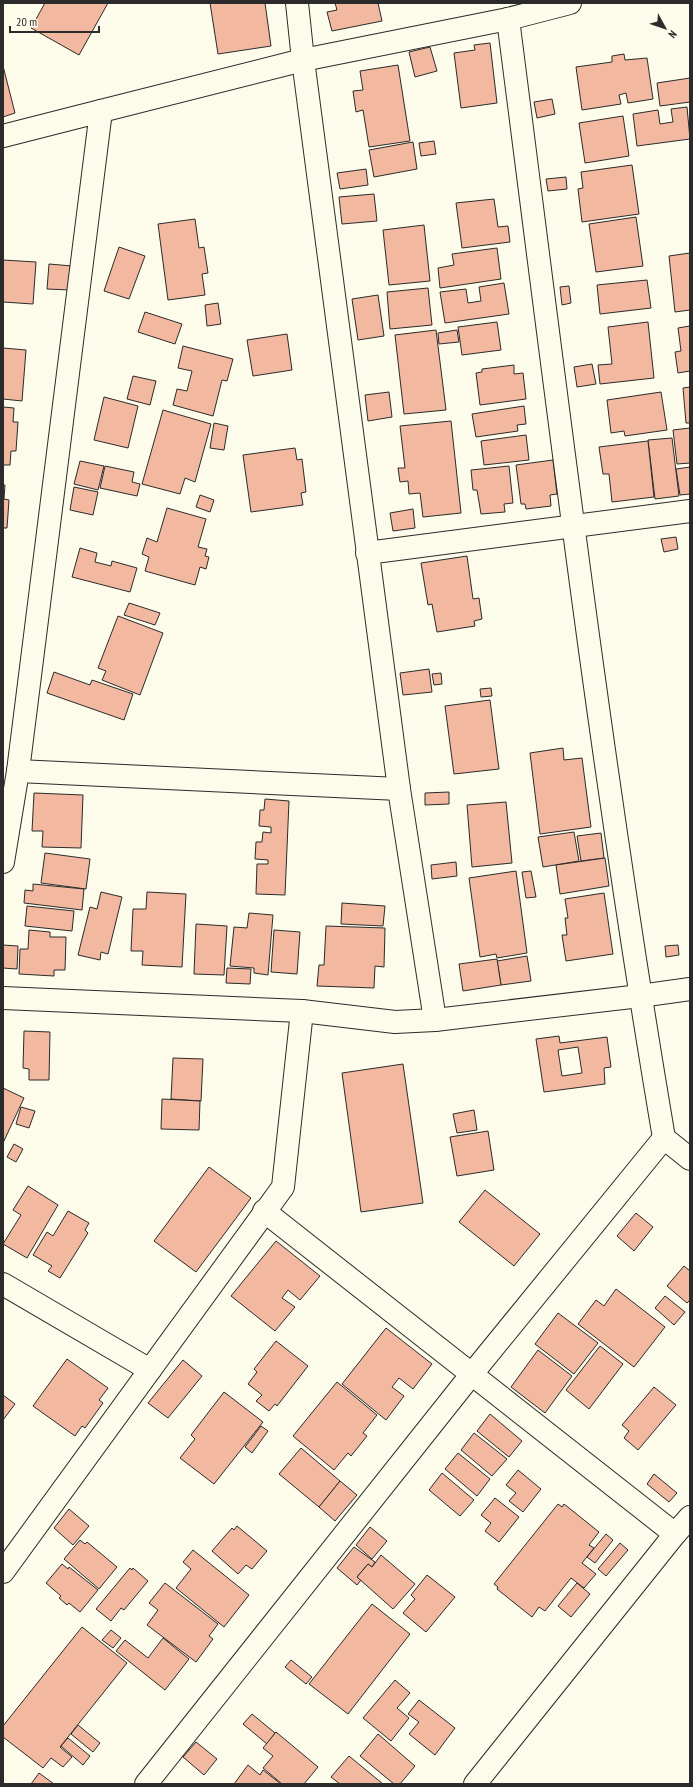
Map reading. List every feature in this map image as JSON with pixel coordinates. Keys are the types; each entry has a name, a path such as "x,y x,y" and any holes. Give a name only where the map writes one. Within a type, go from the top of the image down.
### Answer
{"street":[{"path":"297,3 303,60 399,789 435,1020"},
{"path":"3,136 303,60 508,18 570,3"},
{"path":"508,18 573,527 640,996 664,1138 690,1159"},
{"path":"3,862 18,771 101,111"},
{"path":"367,553 690,511"},
{"path":"18,771 399,789"},
{"path":"3,998 302,1012 395,1022 435,1020 690,989"},
{"path":"7,1558 150,1370 283,1186 302,1012"},
{"path":"146,1784 471,1375 664,1138"},
{"path":"264,1212 674,1534"},
{"path":"3,1284 150,1370"},
{"path":"475,1784 674,1534 690,1517"}],"building":[{"path":"45,3 108,3 79,55 31,28"},
{"path":"210,3 265,3 271,46 218,54"},
{"path":"335,3 378,3 382,21 332,31 327,12 337,10"},
{"path":"490,43 497,103 461,108 454,53 475,50 474,45"},
{"path":"430,47 437,71 415,77 409,52"},
{"path":"624,54 625,60 647,58 653,99 628,103 626,93 619,95 621,104 582,110 576,67 612,62 612,56"},
{"path":"398,65 410,141 369,147 363,110 356,112 353,91 363,90 360,71"},
{"path":"3,66 15,113 3,117"},
{"path":"690,78 690,102 660,106 657,83"},
{"path":"552,99 555,114 537,118 534,102"},
{"path":"687,107 690,139 637,146 633,114 658,110 660,124 673,122 671,109"},
{"path":"623,116 629,156 585,163 579,123"},
{"path":"434,141 436,154 421,156 419,143"},
{"path":"413,142 417,169 374,177 369,150"},
{"path":"632,165 639,214 582,222 578,189 583,188 581,172"},
{"path":"366,169 368,185 340,189 337,173"},
{"path":"566,177 567,189 548,191 546,179"},
{"path":"374,194 377,221 342,224 339,197"},
{"path":"494,199 498,227 508,226 510,242 462,248 456,203"},
{"path":"636,217 643,266 596,272 589,224"},
{"path":"195,219 199,248 204,247 208,273 202,274 205,295 168,300 158,224"},
{"path":"424,225 430,281 389,285 383,230"},
{"path":"119,247 145,256 129,299 104,291"},
{"path":"497,248 501,279 440,288 438,268 454,265 452,254"},
{"path":"690,253 690,310 675,312 669,256"},
{"path":"3,260 36,262 33,304 3,302"},
{"path":"49,264 72,266 70,290 47,289"},
{"path":"647,280 651,308 600,314 597,285"},
{"path":"504,283 509,314 445,323 440,292 466,289 468,303 481,301 479,287"},
{"path":"569,286 571,303 562,305 560,287"},
{"path":"428,288 432,325 390,329 387,292"},
{"path":"378,295 384,336 358,340 352,299"},
{"path":"218,303 221,324 207,326 205,305"},
{"path":"145,312 182,324 175,344 138,332"},
{"path":"497,322 501,350 462,355 458,327"},
{"path":"648,322 654,378 600,384 598,365 612,364 608,327"},
{"path":"690,326 690,371 678,373 675,352 681,351 678,328"},
{"path":"436,330 446,410 404,414 395,335"},
{"path":"457,330 459,342 439,344 438,333"},
{"path":"287,334 292,370 253,376 247,340"},
{"path":"183,346 233,359 227,381 222,380 213,416 173,405 177,389 187,391 192,371 178,368"},
{"path":"3,348 26,350 22,401 3,399"},
{"path":"592,364 596,384 577,387 574,367"},
{"path":"514,365 514,374 523,373 526,399 480,405 476,373 482,372 482,369"},
{"path":"133,376 156,381 150,405 127,399"},
{"path":"690,387 690,423 686,423 683,388"},
{"path":"389,392 392,417 368,421 365,395"},
{"path":"661,392 667,430 625,436 624,431 611,433 607,400"},
{"path":"104,397 138,406 128,448 94,440"},
{"path":"524,406 526,424 517,425 518,431 476,437 472,414"},
{"path":"3,407 14,408 13,422 18,422 16,451 11,451 10,465 3,465"},
{"path":"163,410 211,424 195,482 185,478 180,494 142,484"},
{"path":"451,421 461,513 423,517 420,493 409,494 408,481 400,482 398,468 405,468 400,426"},
{"path":"214,423 228,426 224,450 210,448"},
{"path":"690,428 690,463 677,464 673,430"},
{"path":"526,435 529,460 484,465 481,441"},
{"path":"672,438 679,496 655,499 648,440"},
{"path":"648,441 654,497 612,502 609,474 603,474 599,447"},
{"path":"295,448 297,460 302,459 306,492 301,493 303,505 251,512 243,455"},
{"path":"553,460 557,494 550,495 551,506 526,509 525,504 521,504 516,465"},
{"path":"80,461 104,466 98,490 74,484"},
{"path":"105,466 134,472 132,482 140,484 137,496 100,488"},
{"path":"509,466 513,503 504,504 505,512 481,514 477,490 473,490 471,470"},
{"path":"690,467 690,494 680,495 676,469"},
{"path":"3,485 5,485 4,499 9,500 7,528 3,528"},
{"path":"74,487 98,492 93,515 70,510"},
{"path":"200,495 214,500 210,512 196,507"},
{"path":"167,508 206,519 198,547 207,549 205,556 209,557 206,569 200,567 195,585 145,571 149,557 142,554 147,538 157,542"},
{"path":"413,509 415,528 393,531 390,513"},
{"path":"676,537 678,549 664,552 661,539"},
{"path":"80,548 97,553 95,562 111,566 112,561 137,568 130,592 72,577"},
{"path":"467,556 473,599 479,598 482,619 474,621 475,626 437,632 432,604 428,605 421,563"},
{"path":"129,603 160,613 155,625 124,615"},
{"path":"118,616 163,633 140,695 102,680 106,671 98,668"},
{"path":"429,669 432,692 403,695 400,673"},
{"path":"54,672 90,685 92,680 133,694 124,720 47,693"},
{"path":"441,673 442,684 434,685 432,674"},
{"path":"491,688 492,696 481,697 480,689"},
{"path":"490,700 499,769 454,774 445,706"},
{"path":"563,748 564,760 582,758 591,827 540,834 530,753"},
{"path":"449,792 449,804 425,805 425,793"},
{"path":"34,793 83,795 81,848 42,847 43,831 32,831"},
{"path":"265,799 289,801 285,895 256,894 257,864 268,864 268,860 255,859 256,842 262,842 263,832 271,833 271,827 259,826 260,810 264,810"},
{"path":"506,802 512,863 472,867 467,805"},
{"path":"574,832 579,861 543,867 538,837"},
{"path":"601,833 604,858 581,861 577,836"},
{"path":"45,853 90,859 86,889 41,883"},
{"path":"605,858 609,886 560,894 556,865"},
{"path":"456,862 457,876 432,879 431,865"},
{"path":"516,871 527,953 497,958 496,954 480,957 469,878"},
{"path":"531,871 536,897 526,898 522,872"},
{"path":"33,884 84,889 82,910 24,903 25,890 33,891"},
{"path":"101,892 122,897 108,954 101,952 100,960 78,955 90,907 97,909"},
{"path":"147,892 186,894 182,967 142,965 143,951 131,951 133,909 146,909"},
{"path":"604,893 613,954 566,961 562,935 567,935 565,918 568,918 565,899"},
{"path":"342,903 385,906 383,926 341,924"},
{"path":"27,906 74,911 72,931 25,926"},
{"path":"249,913 273,915 268,975 254,973 254,968 230,966 234,927 247,928"},
{"path":"196,924 227,926 224,975 194,974"},
{"path":"326,926 385,928 384,967 375,966 374,988 317,986 319,965 324,965"},
{"path":"29,930 50,932 50,937 66,937 65,970 54,970 54,976 19,974 20,949 28,949"},
{"path":"274,930 300,932 297,974 271,972"},
{"path":"3,945 18,946 17,969 3,968"},
{"path":"678,945 679,955 666,957 665,946"},
{"path":"527,956 531,981 501,985 497,961"},
{"path":"497,959 501,985 463,991 459,964"},
{"path":"227,968 251,969 250,984 226,983"},
{"path":"24,1031 50,1032 49,1080 29,1080 29,1069 23,1068"},
{"path":"559,1036 560,1043 607,1037 611,1067 604,1068 605,1084 544,1092 536,1039","holes":["578,1047 582,1073 562,1076 558,1050"]},
{"path":"173,1058 203,1059 201,1101 171,1099"},
{"path":"403,1064 423,1203 361,1212 342,1073"},
{"path":"3,1088 24,1098 3,1143"},
{"path":"162,1099 200,1101 199,1130 161,1129"},
{"path":"21,1107 35,1111 29,1128 16,1124"},
{"path":"474,1110 477,1130 457,1133 453,1114"},
{"path":"488,1131 494,1170 457,1176 450,1137"},
{"path":"14,1144 23,1149 16,1162 7,1157"},
{"path":"209,1167 251,1198 196,1272 154,1241"},
{"path":"28,1186 58,1205 27,1258 3,1244 21,1215 13,1210"},
{"path":"485,1190 540,1234 514,1266 459,1222"},
{"path":"68,1211 89,1223 85,1230 88,1233 60,1278 48,1271 52,1266 33,1255 47,1232 53,1236"},
{"path":"636,1213 653,1227 634,1251 617,1236"},
{"path":"276,1241 320,1276 300,1300 288,1290 282,1298 295,1307 275,1331 231,1296"},
{"path":"684,1266 690,1271 690,1300 687,1303 667,1286"},
{"path":"616,1289 665,1327 634,1367 578,1324 596,1300 604,1306"},
{"path":"665,1296 685,1312 674,1325 655,1308"},
{"path":"558,1313 598,1343 574,1374 535,1344"},
{"path":"386,1328 432,1364 413,1389 399,1378 392,1387 404,1396 386,1420 342,1384"},
{"path":"276,1341 308,1366 277,1406 275,1404 269,1411 256,1401 262,1395 248,1384 257,1372 254,1369"},
{"path":"600,1346 623,1364 589,1409 566,1390"},
{"path":"538,1350 572,1376 545,1413 511,1387"},
{"path":"67,1359 108,1388 99,1400 103,1403 85,1428 82,1426 75,1436 33,1406"},
{"path":"183,1360 202,1376 168,1418 148,1403"},
{"path":"337,1382 377,1415 363,1433 367,1436 351,1456 348,1453 334,1470 293,1436"},
{"path":"654,1387 676,1405 638,1450 624,1438 629,1431 622,1425"},
{"path":"224,1392 263,1422 214,1484 180,1458 195,1439 191,1435"},
{"path":"3,1395 15,1404 3,1420"},
{"path":"490,1414 522,1441 509,1457 477,1431"},
{"path":"261,1426 268,1431 252,1453 245,1447"},
{"path":"474,1433 507,1459 492,1476 461,1450"},
{"path":"301,1448 340,1481 319,1507 279,1474"},
{"path":"458,1453 490,1479 477,1496 445,1469"},
{"path":"518,1470 541,1489 523,1512 509,1501 516,1493 506,1485"},
{"path":"442,1473 474,1500 460,1516 429,1490"},
{"path":"654,1474 677,1493 669,1502 647,1484"},
{"path":"340,1481 357,1495 335,1521 319,1507"},
{"path":"495,1498 519,1517 499,1542 485,1531 491,1523 481,1515"},
{"path":"558,1504 562,1507 564,1504 599,1532 589,1545 594,1548 582,1563 596,1574 584,1588 571,1578 545,1611 539,1607 532,1617 497,1589 498,1587 494,1584"},
{"path":"69,1509 89,1526 73,1545 54,1528"},
{"path":"237,1526 267,1551 252,1569 246,1565 238,1574 212,1551 232,1528 234,1530"},
{"path":"370,1527 387,1541 372,1559 356,1545"},
{"path":"606,1534 613,1540 595,1563 587,1557"},
{"path":"80,1540 85,1544 87,1542 117,1567 99,1589 64,1559"},
{"path":"620,1543 628,1550 606,1576 598,1569"},
{"path":"354,1547 375,1562 372,1567 368,1564 357,1577 361,1580 357,1585 337,1568"},
{"path":"193,1550 249,1595 224,1627 176,1588 191,1569 183,1562"},
{"path":"381,1555 415,1584 393,1609 357,1577 368,1564 372,1567"},
{"path":"62,1564 68,1569 69,1567 98,1590 80,1612 69,1603 67,1605 59,1598 61,1596 46,1583"},
{"path":"130,1568 132,1570 133,1568 148,1581 124,1610 121,1608 111,1621 96,1609"},
{"path":"427,1575 455,1597 426,1632 403,1613 415,1599 411,1595"},
{"path":"165,1583 218,1624 209,1636 213,1639 196,1662 147,1625 158,1610 149,1603"},
{"path":"577,1583 590,1594 571,1617 558,1606"},
{"path":"372,1604 410,1634 348,1714 309,1684"},
{"path":"82,1627 127,1663 60,1747 72,1757 63,1767 51,1758 43,1768 3,1737 3,1726"},
{"path":"111,1630 121,1638 113,1648 102,1640"},
{"path":"163,1638 189,1659 165,1690 116,1651 125,1640 148,1658"},
{"path":"291,1660 312,1677 306,1684 285,1667"},
{"path":"395,1680 410,1693 397,1708 409,1718 391,1741 363,1718"},
{"path":"419,1700 455,1728 435,1755 409,1734 419,1722 408,1714"},
{"path":"252,1714 275,1733 267,1744 243,1724"},
{"path":"78,1725 100,1743 93,1752 71,1734"},
{"path":"276,1732 318,1767 304,1784 282,1784 263,1768 273,1756 263,1748"},
{"path":"378,1734 415,1766 400,1784 394,1784 360,1756"},
{"path":"68,1738 90,1756 83,1765 61,1746"},
{"path":"196,1742 217,1759 204,1775 183,1757"},
{"path":"349,1756 383,1784 340,1784 331,1777"},
{"path":"248,1765 260,1775 263,1770 281,1784 234,1784"},
{"path":"39,1773 54,1784 31,1784"}]}
